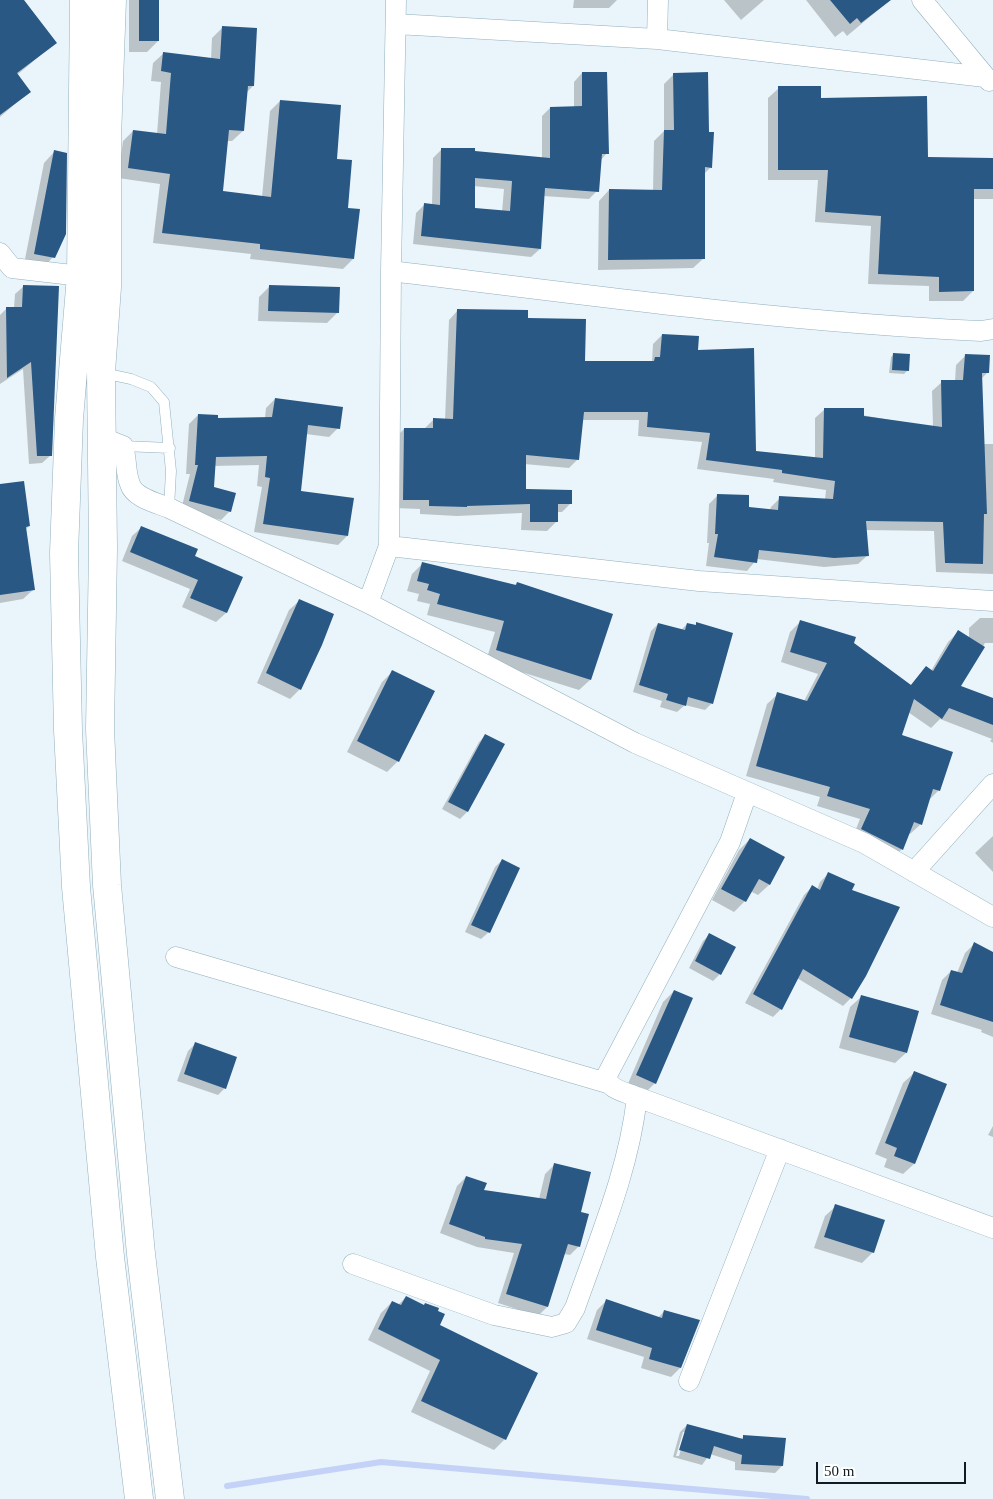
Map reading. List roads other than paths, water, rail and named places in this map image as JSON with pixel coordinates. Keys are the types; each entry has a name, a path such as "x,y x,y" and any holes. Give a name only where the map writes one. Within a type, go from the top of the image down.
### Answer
{"main road":[{"path":"84,0 98,51 107,138 107,286 102,372 113,442 100,729 107,884 141,1254 170,1499"},
{"path":"112,0 98,51 69,419 64,553 75,867 110,1257 139,1499"}],"street":[{"path":"368,603 389,546 391,271 396,0"},
{"path":"657,39 658,0"},
{"path":"922,0 989,81"},
{"path":"396,24 657,39 989,81"},
{"path":"4,266 81,276"},
{"path":"391,271 682,306 894,327 981,331 993,329"},
{"path":"113,442 127,457 130,486 140,496 368,603 635,743 864,843 993,917"},
{"path":"389,546 699,581 993,601"},
{"path":"914,872 993,784"},
{"path":"607,1083 606,1077 730,842 747,793"},
{"path":"176,957 607,1083 612,1087 637,1097 993,1228"},
{"path":"353,1264 494,1315 552,1327 566,1323 575,1308 621,1177 633,1126 637,1097"},
{"path":"689,1381 780,1149"}],"lane":[{"path":"102,372 131,379 150,387 164,402 170,448 169,508"},
{"path":"113,442 170,448"}],"waterway":[{"path":"227,1486 381,1462 807,1499"}]}
